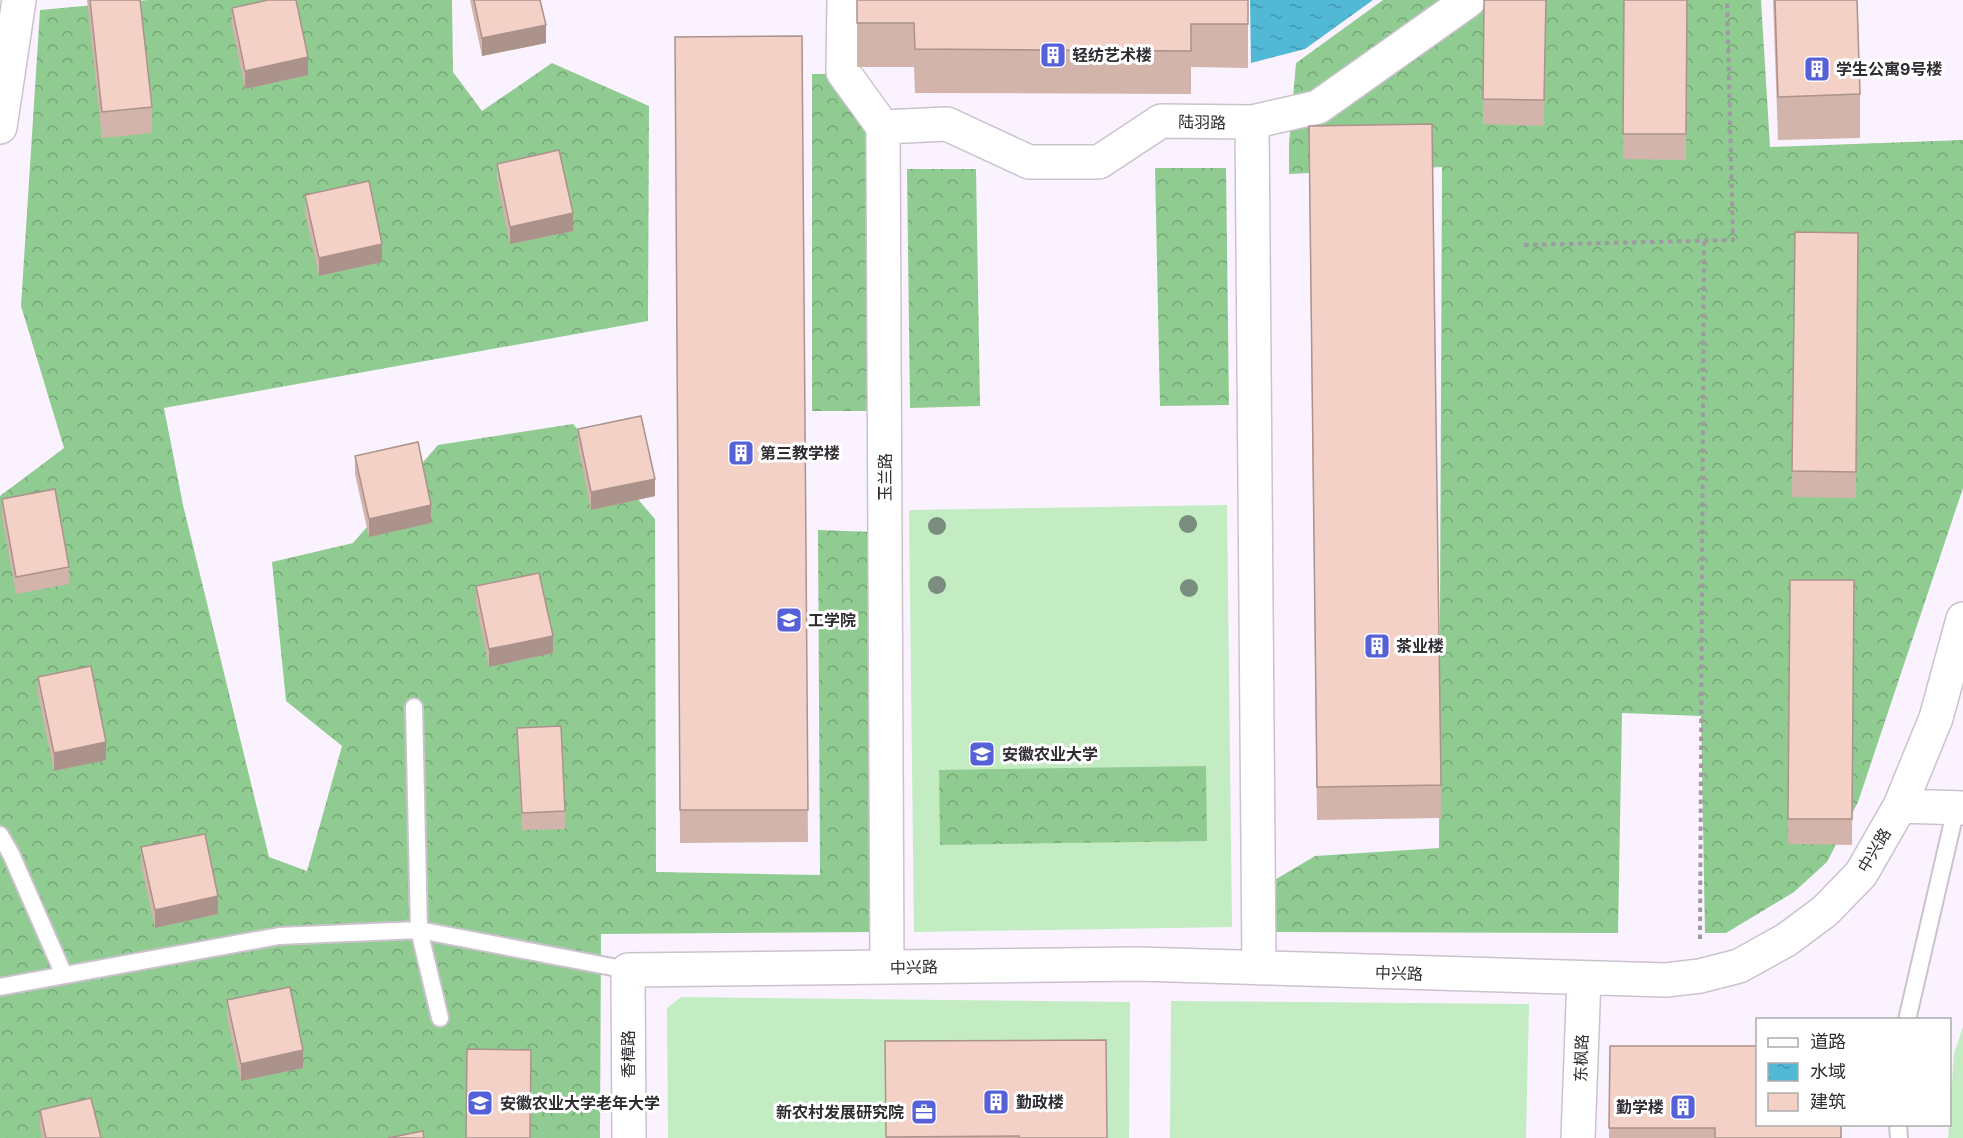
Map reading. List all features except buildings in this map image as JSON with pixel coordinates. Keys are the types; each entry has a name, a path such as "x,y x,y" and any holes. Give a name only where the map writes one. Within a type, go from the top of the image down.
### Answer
{"street":[{"path":"0,128 19,0"},
{"path":"844,0 843,72 883,127"},
{"name":"陆羽路","path":"883,127 947,124 1029,162 1099,162 1161,121 1252,122 1318,107 1469,0"},
{"path":"1252,122 1259,968"},
{"name":"玉兰路","path":"883,127 887,967"},
{"name":"中兴路","path":"628,970 1138,964 1666,980 1700,976 1739,966 1786,940 1825,911 1861,874 1900,806 1936,718 1963,619"},
{"path":"1900,806 1959,808"},
{"name":"香樟路","path":"628,970 629,1138"},
{"name":"东枫路","path":"1578,1138 1584,978"}],"lane":[{"path":"414,707 419,930 440,1018"},
{"path":"1907,1018 1959,808"},
{"path":"0,836 11,854 64,975"},
{"path":"0,987 279,936 419,930 628,970"}],"path":[{"path":"1524,245 1733,240 1727,0"},
{"path":"1700,976 1704,241"}],"green space":[{"path":"148,0 452,0 453,72 482,111 552,63 649,106 648,321 164,408 183,505 269,857 307,871 342,746 286,701 272,562 353,543 438,445 573,424 655,519 656,872 820,875 818,530 874,532 876,932 601,934 600,1138 0,1138 0,496 64,448 21,306 40,10"},
{"path":"1383,0 1761,0 1770,147 1963,140 1963,488 1858,802 1827,862 1794,892 1726,933 1705,933 1701,716 1622,713 1618,933 1266,932 1266,885 1315,856 1439,848 1442,167 1289,174 1289,144 1296,63"},
{"path":"812,74 834,74 867,128 869,411 812,411"},
{"path":"1155,168 1226,168 1229,405 1160,406"},
{"path":"907,169 976,169 980,406 910,408"},
{"path":"1227,505 1232,927 914,932 909,510"},
{"path":"1206,766 1207,841 940,845 939,770"},
{"path":"681,997 1130,1002 1129,1138 668,1138 667,1008"},
{"path":"1171,1001 1529,1004 1526,1138 1170,1138"},
{"path":"1963,1026 1963,1138 1948,1138 1949,1126 1951,1126 1954,1054"}],"water":[{"path":"1250,0 1373,0 1305,49 1251,63"}],"place":[{"name":"轻纺艺术楼","path":"1053,55"},
{"name":"学生公寓9号楼","path":"1817,69"},
{"name":"第三教学楼","path":"741,453"},
{"name":"工学院","path":"789,620"},
{"name":"茶业楼","path":"1377,646"},
{"name":"安徽农业大学","path":"982,754"},
{"name":"勤政楼","path":"996,1102"},
{"name":"安徽农业大学老年大学","path":"480,1103"},
{"name":"勤学楼","path":"1683,1107"},
{"name":"新农村发展研究院","path":"924,1112"}]}
